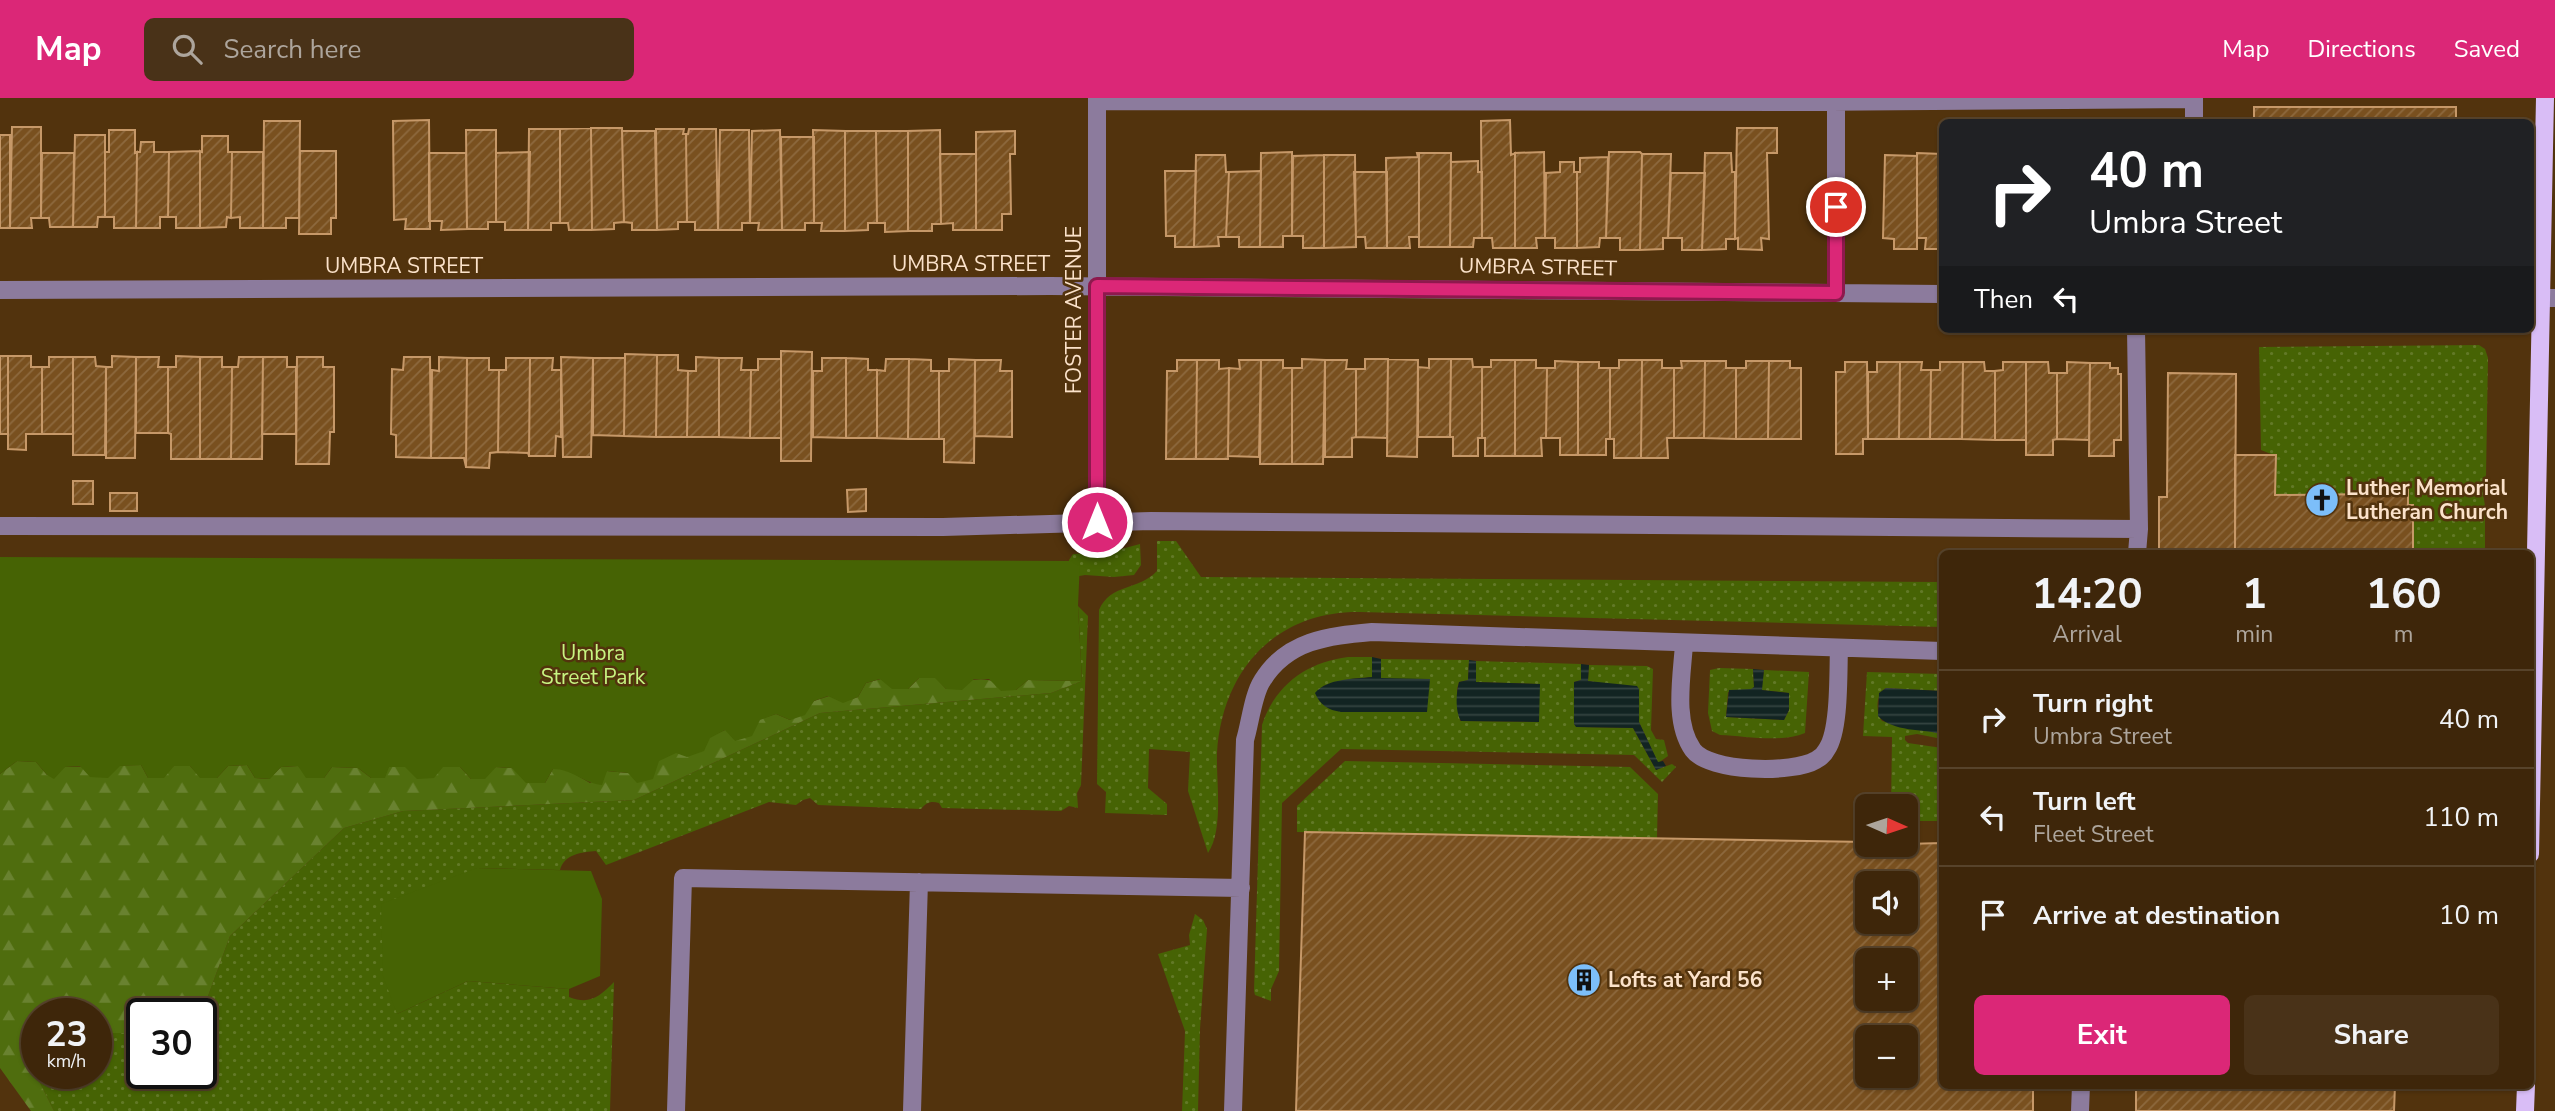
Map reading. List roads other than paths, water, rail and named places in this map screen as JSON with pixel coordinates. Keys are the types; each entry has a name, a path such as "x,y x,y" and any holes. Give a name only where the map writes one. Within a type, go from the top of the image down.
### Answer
{"main road":[{"path":"2534,643 2545,98"},
{"path":"2525,1111 2526,1089"}],"street":[{"path":"1097,100 2193,99 2193,119"},
{"name":"FOSTER AVENUE","path":"1097,100 1097,522"},
{"path":"1836,100 1836,293"},
{"name":"UMBRA STREET","path":"0,290 1097,286 1939,294"},
{"path":"2136,333 2137,550"},
{"path":"0,526 943,527 1097,522 1738,524 2138,529"},
{"path":"1233,1111 1245,740 1261,682 1287,652 1326,636 1372,632 1939,651"},
{"path":"1684,644 1681,707 1684,732 1694,752 1714,763 1737,767 1800,766 1823,754 1835,729 1839,648"},
{"path":"676,1111 683,878 1241,888"},
{"path":"912,1111 919,882"},
{"path":"2080,1111 2081,1089"}],"water":[{"path":"1372,657 1381,659 1381,678 1430,679 1427,712 1341,712 1328,708 1319,701 1315,693 1327,684 1372,677"},
{"path":"1469,660 1476,661 1476,682 1540,684 1539,722 1461,721 1457,707 1457,691 1459,682 1468,680"},
{"path":"1581,664 1589,665 1588,681 1637,686 1639,722 1658,762 1663,761 1666,766 1656,770 1633,728 1576,727 1574,682 1581,680"},
{"path":"1753,669 1764,670 1762,690 1789,693 1789,710 1784,720 1726,717 1729,690 1754,687"},
{"path":"1886,688 1939,691 1939,734 1900,727 1884,721 1878,716 1879,693"}],"place":[{"name":"Luther Memorial Lutheran Church","path":"2322,500"},
{"name":"Lofts at Yard 56","path":"1584,980"}],"park label":[{"name":"Umbra Street Park","path":"593,665"}]}
